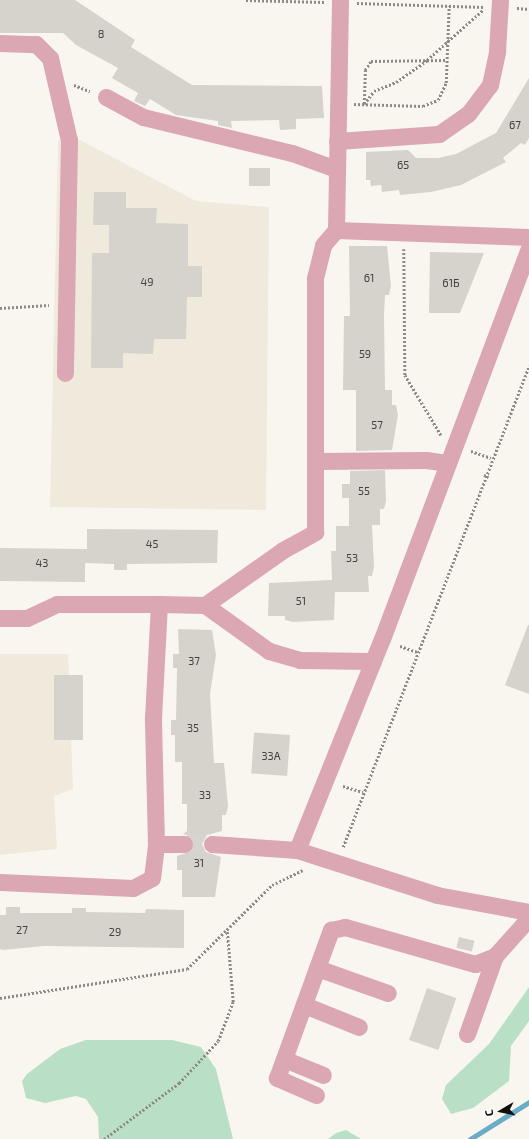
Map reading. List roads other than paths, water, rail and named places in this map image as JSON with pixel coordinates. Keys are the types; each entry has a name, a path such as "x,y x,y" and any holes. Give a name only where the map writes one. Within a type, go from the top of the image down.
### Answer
{"lane":[{"path":"337,141 439,134 468,114 490,85 497,50 500,0"},
{"path":"205,605 283,550 315,532 315,278 323,245 336,230 340,1"},
{"path":"0,43 36,44 50,58 69,140 65,373"},
{"path":"106,97 143,117 292,153 336,169"},
{"path":"336,230 529,237"},
{"path":"297,850 373,661 529,248"},
{"path":"316,461 426,460 447,463"},
{"path":"0,618 27,618 57,604 205,605 269,651 300,660 373,661"},
{"path":"0,882 133,888 152,878 156,844 153,718 158,604"},
{"path":"156,844 184,844"},
{"path":"212,844 297,850 437,895 529,912"},
{"path":"467,1034 495,956 529,918"},
{"path":"316,1095 277,1078 331,930 345,927 475,964 495,956"},
{"path":"317,968 388,993"},
{"path":"304,1005 359,1027"},
{"path":"284,1059 323,1075"}],"waterway":[{"path":"470,1139 529,1102"}],"tunnel":[{"path":"184,844 212,844"}]}
